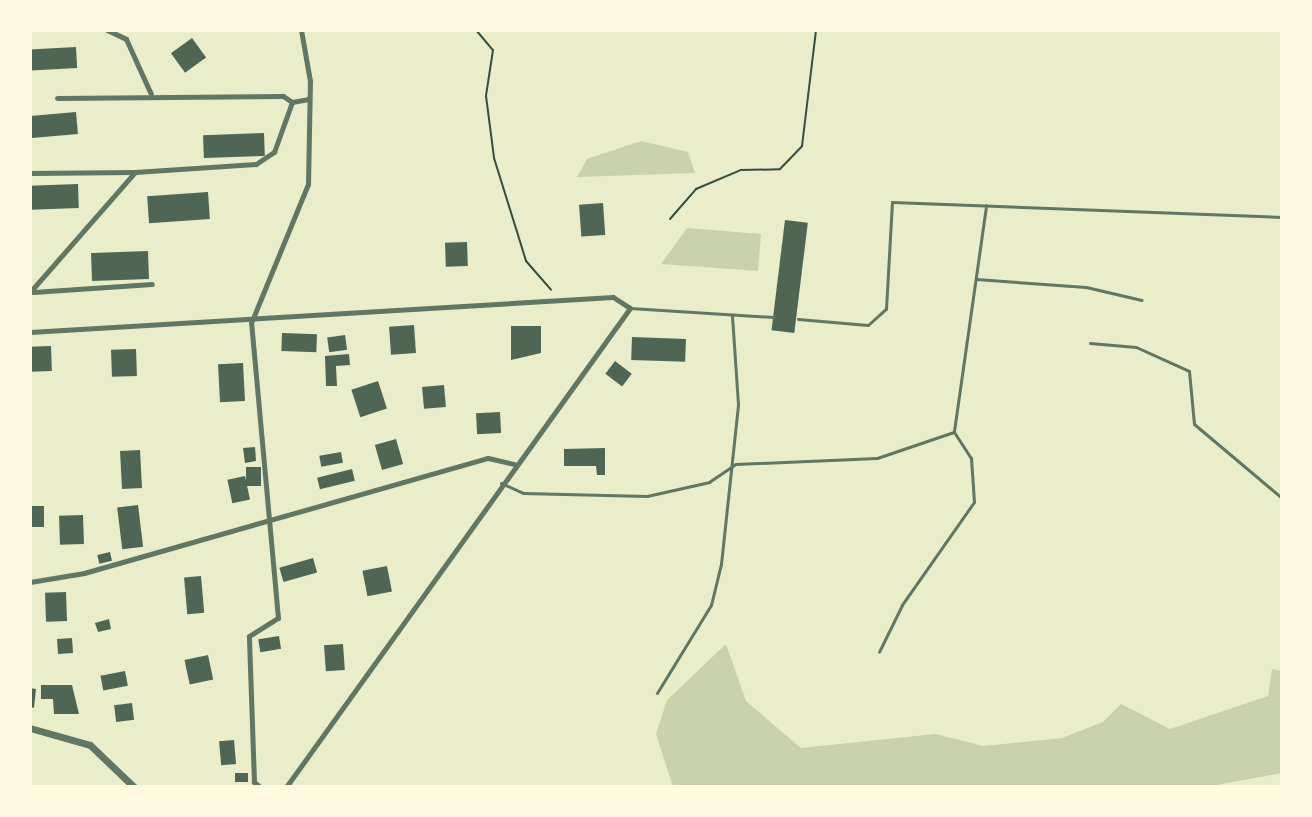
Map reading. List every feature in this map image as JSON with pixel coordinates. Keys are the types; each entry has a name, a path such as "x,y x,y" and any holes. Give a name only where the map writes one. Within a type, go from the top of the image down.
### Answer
{"street":[{"path":"107,30 126,39 151,94"},
{"path":"260,787 254,782 249,636 278,618 251,323 308,184 309,99 301,30"},
{"path":"57,98 151,94 292,102 309,99"},
{"path":"30,173 135,172 256,164 274,152 292,102"},
{"path":"31,292 135,172"},
{"path":"31,292 152,284"},
{"path":"30,332 251,323 613,297 630,308 514,464 286,787"},
{"path":"30,582 268,524 488,458 514,464"},
{"path":"30,728 90,745 134,787"}],"lane":[{"path":"798,319 868,325 886,309 892,202 1282,217"},
{"path":"879,652 902,605 974,502 971,458 954,432 986,205"},
{"path":"976,279 1086,287 1142,300"},
{"path":"630,308 774,317"},
{"path":"657,693 711,605 736,464 732,315"},
{"path":"1090,343 1136,347 1189,371 1194,424 1282,498"},
{"path":"501,483 523,493 647,496 709,482 736,464 877,458 954,432"}],"path":[{"path":"476,30 493,50 486,96 494,158 526,261 559,301"},
{"path":"670,219 696,189 741,170 780,169 802,146 816,30"}],"green space":[{"path":"641,141 688,152 695,173 577,177 587,159"},
{"path":"687,228 761,234 758,271 661,264"},
{"path":"726,644 746,701 801,748 935,734 984,746 1062,738 1103,722 1121,704 1170,729 1268,696 1272,669 1282,671 1282,773 1206,787 673,787 656,734 667,700"}],"building":[{"path":"192,38 206,57 185,73 171,53"},
{"path":"76,47 77,68 31,70 30,49"},
{"path":"76,112 78,134 32,138 30,116"},
{"path":"264,133 265,156 204,158 203,135"},
{"path":"78,184 79,208 31,210 30,186"},
{"path":"208,192 210,219 149,223 147,196"},
{"path":"603,203 605,235 581,237 579,205"},
{"path":"785,220 808,223 794,333 771,330"},
{"path":"467,242 468,266 446,267 445,243"},
{"path":"148,251 149,279 92,281 91,253"},
{"path":"414,325 416,353 391,355 389,327"},
{"path":"511,326 541,326 541,353 511,360"},
{"path":"282,333 317,334 316,352 281,351"},
{"path":"345,335 347,350 329,352 327,338"},
{"path":"632,337 686,339 685,362 631,360"},
{"path":"51,346 52,371 31,372 30,347"},
{"path":"136,349 137,376 112,377 111,350"},
{"path":"349,354 350,365 336,366 337,386 326,386 325,356"},
{"path":"615,361 632,374 622,386 605,374"},
{"path":"243,363 245,401 220,402 218,364"},
{"path":"378,381 387,409 360,417 351,390"},
{"path":"444,385 446,407 424,409 422,387"},
{"path":"500,412 501,433 477,434 476,413"},
{"path":"396,439 403,464 382,470 375,445"},
{"path":"255,447 256,461 245,463 243,448"},
{"path":"605,448 605,475 597,475 596,466 564,466 564,449"},
{"path":"140,450 142,488 122,489 120,451"},
{"path":"341,452 343,463 321,467 319,456"},
{"path":"246,467 261,467 261,486 246,486"},
{"path":"352,469 355,481 320,489 317,478"},
{"path":"245,476 250,499 232,503 227,480"},
{"path":"138,505 143,547 122,549 117,508"},
{"path":"30,506 44,506 44,527 30,527"},
{"path":"83,515 84,544 60,545 59,516"},
{"path":"110,552 112,561 99,564 97,555"},
{"path":"313,558 317,572 283,582 279,568"},
{"path":"387,566 392,592 367,596 362,571"},
{"path":"201,576 204,613 187,614 184,577"},
{"path":"66,592 67,621 46,622 45,593"},
{"path":"109,619 111,629 98,632 95,623"},
{"path":"279,636 281,649 260,652 258,639"},
{"path":"72,638 73,653 58,654 57,639"},
{"path":"343,644 345,670 326,671 324,645"},
{"path":"208,655 213,679 190,684 185,660"},
{"path":"125,671 128,686 103,690 100,676"},
{"path":"41,685 72,685 79,714 54,714 53,699 41,699"},
{"path":"30,688 36,689 34,708 30,707"},
{"path":"132,703 134,720 116,722 114,705"},
{"path":"234,740 236,764 221,765 219,741"},
{"path":"235,773 248,773 248,782 235,782"}]}
